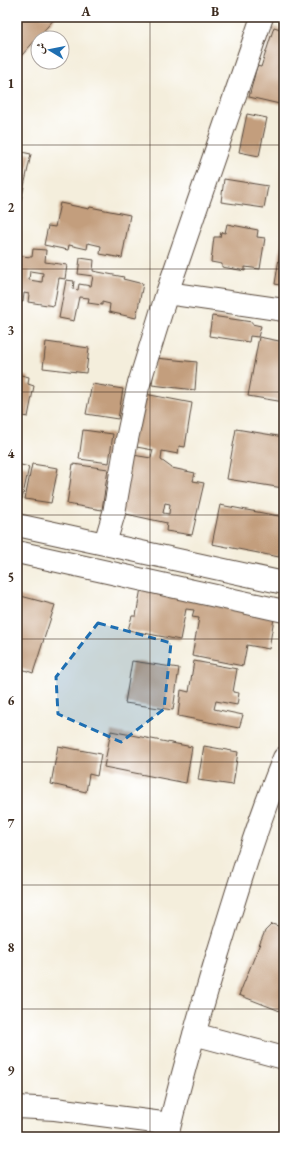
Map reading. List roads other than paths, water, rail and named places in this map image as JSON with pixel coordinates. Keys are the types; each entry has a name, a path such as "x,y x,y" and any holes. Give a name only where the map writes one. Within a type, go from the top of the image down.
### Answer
{"street":[{"path":"105,544 114,513 138,387 167,293 262,17"},
{"path":"167,293 284,310"},
{"path":"17,525 284,583"},
{"path":"17,552 284,611"},
{"path":"17,1107 55,1109 168,1131 194,1034 238,888 270,792 284,758"},
{"path":"194,1034 284,1058"}]}
